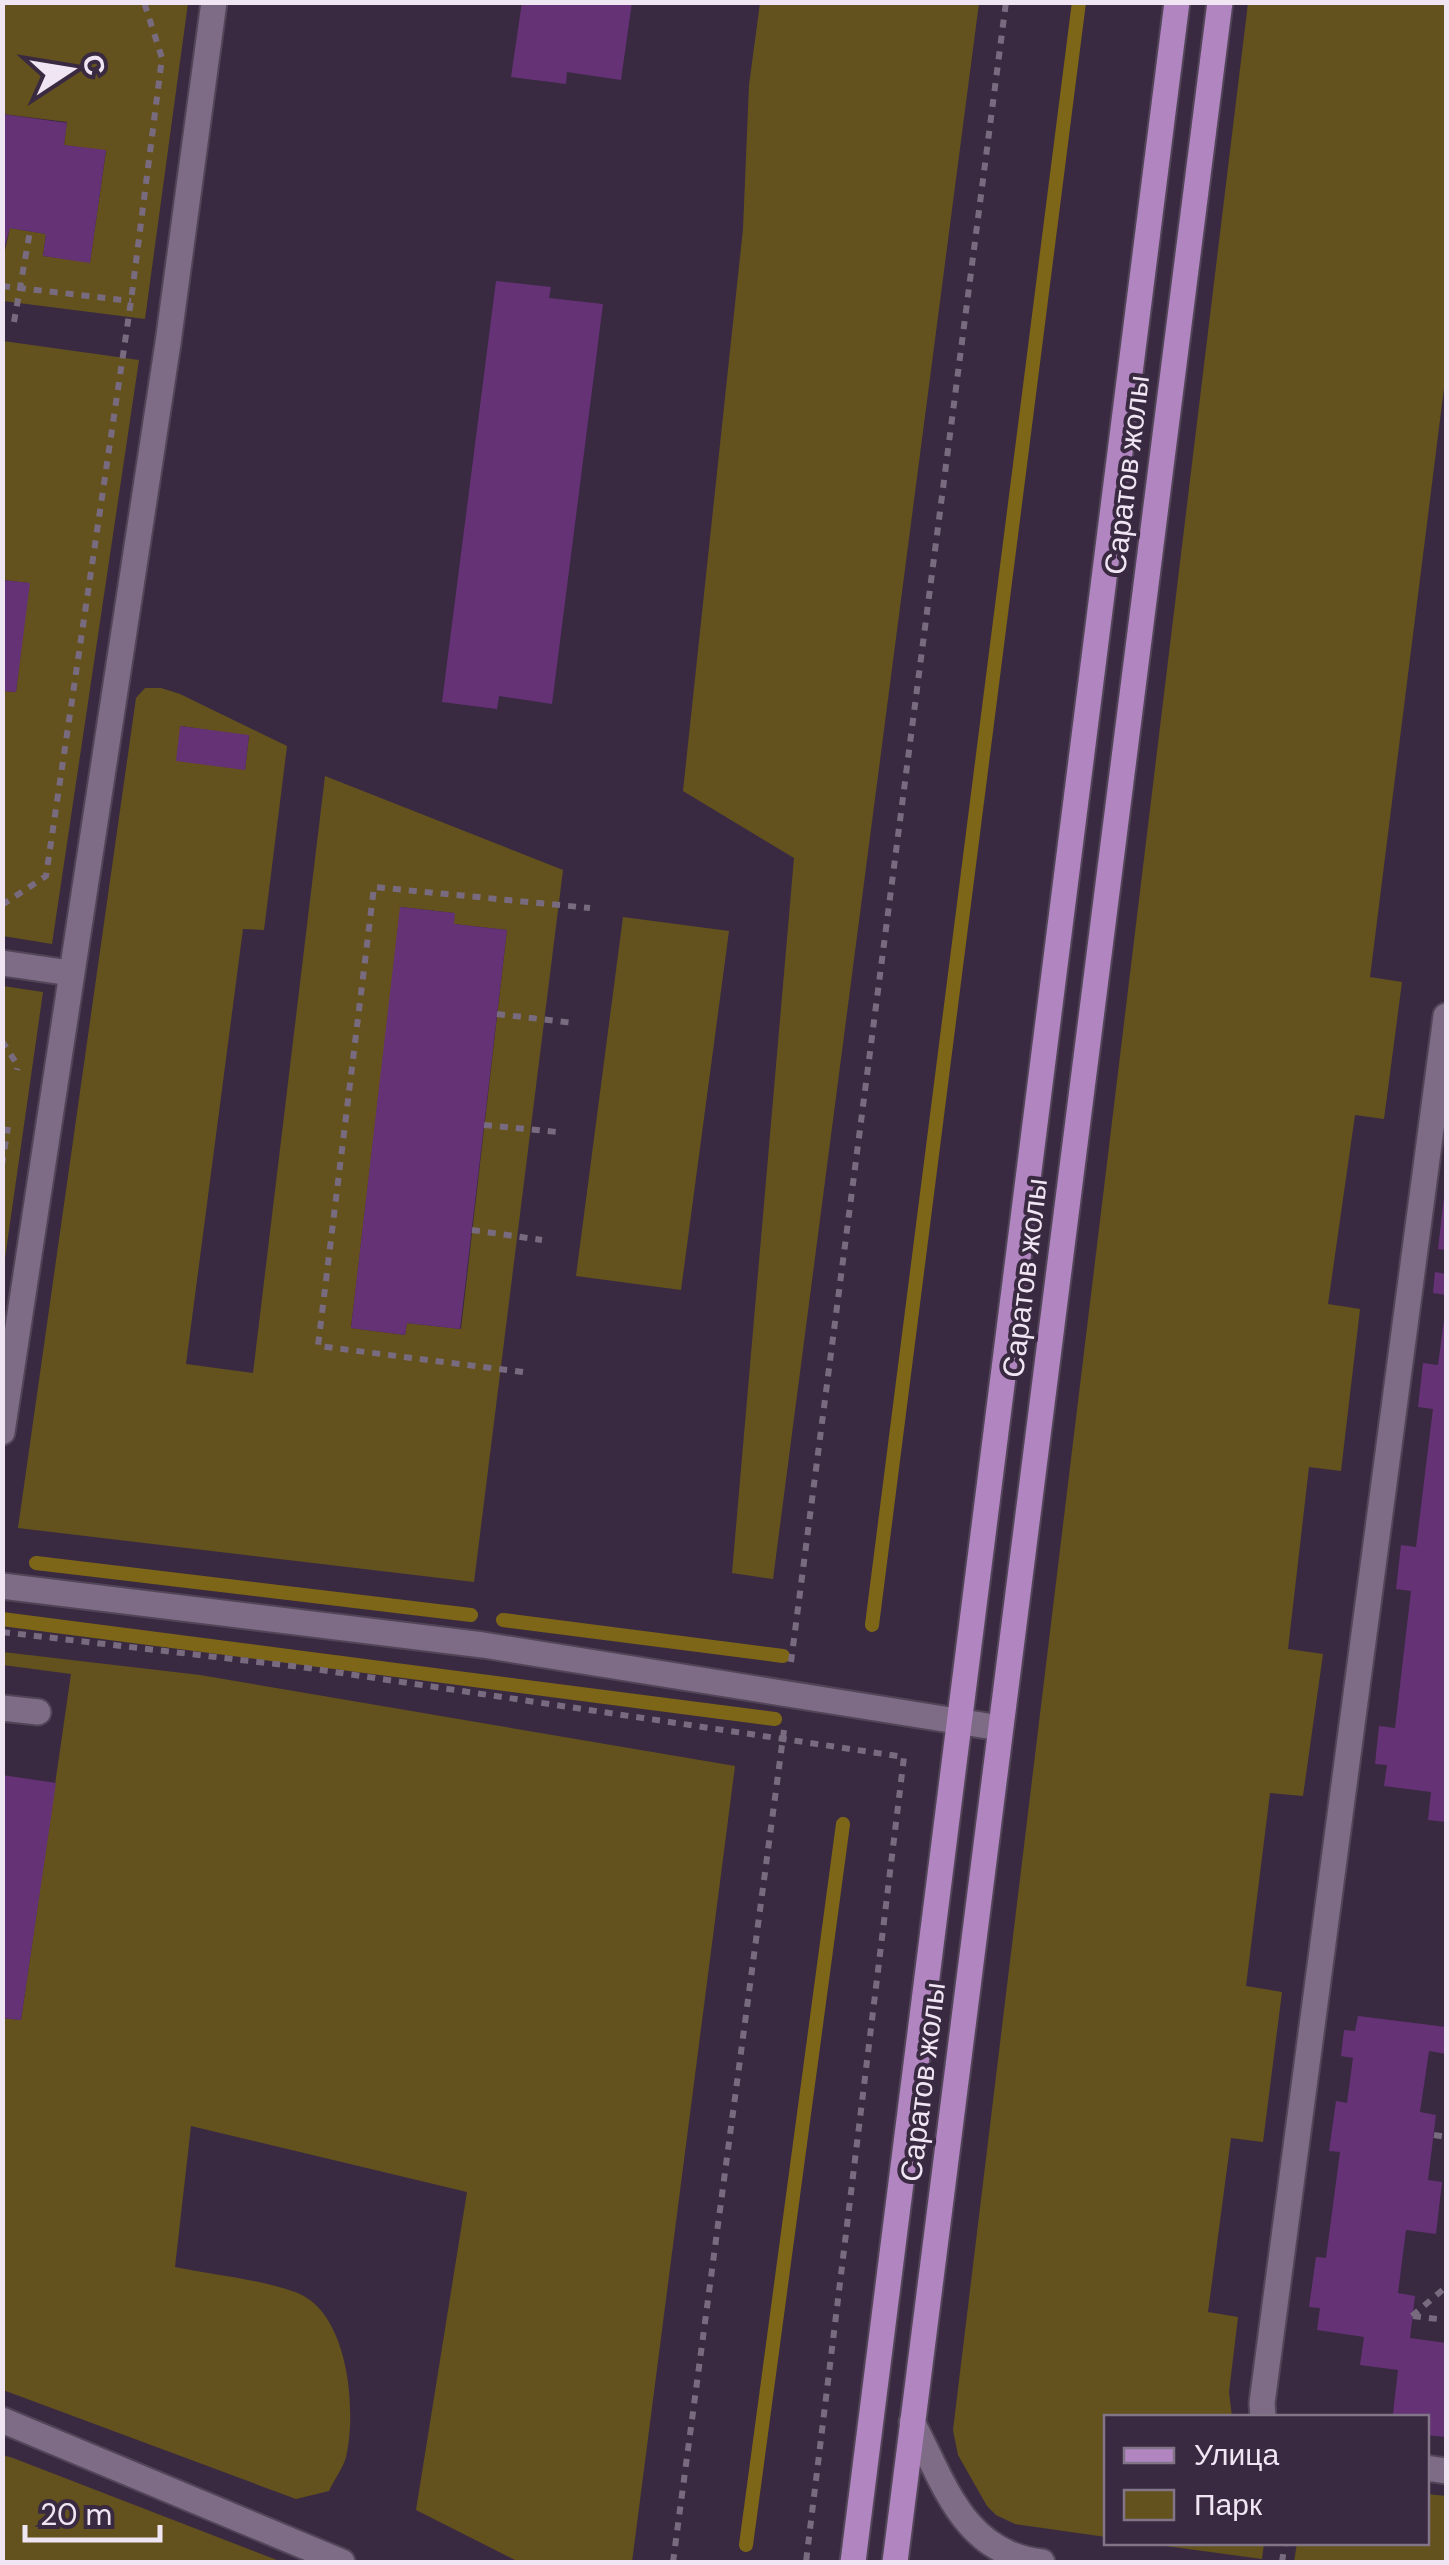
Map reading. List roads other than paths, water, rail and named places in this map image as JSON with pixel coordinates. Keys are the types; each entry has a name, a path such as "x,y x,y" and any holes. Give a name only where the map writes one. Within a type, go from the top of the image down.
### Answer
{"main road":[{"name":"Саратов жолы","path":"852,2562 1177,2"},
{"name":"Саратов жолы","path":"894,2562 1220,2"}],"street":[{"path":"2,1432 168,343 214,2"},
{"path":"2,963 70,973"},
{"path":"1263,2415 1446,1016"},
{"path":"2,1586 483,1646 1000,1728"},
{"path":"2,1708 38,1712"},
{"path":"2,2420 342,2562"},
{"path":"912,2422 964,2521 987,2544 1017,2560 1042,2562"}],"waterway":[{"path":"872,1625 1079,2"},
{"path":"36,1563 471,1615"},
{"path":"2,1619 775,1719"},
{"path":"503,1620 783,1656"},
{"path":"746,2545 843,1824"}]}
